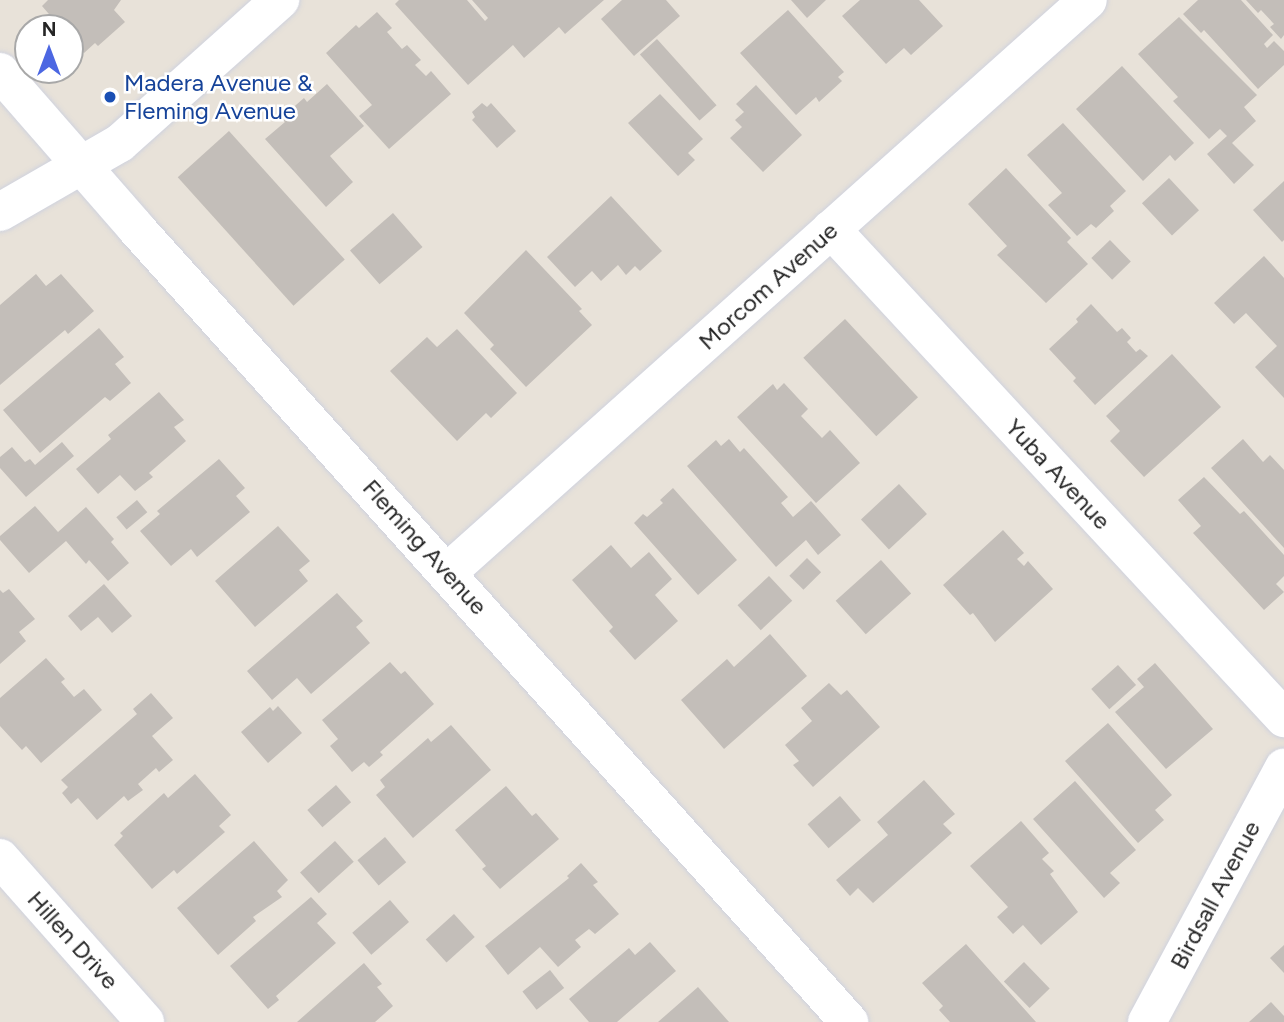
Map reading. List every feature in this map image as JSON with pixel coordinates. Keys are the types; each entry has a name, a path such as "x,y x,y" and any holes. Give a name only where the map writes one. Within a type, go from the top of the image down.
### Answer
{"street":[{"path":"0,212 120,143 280,0"},
{"name":"Morcom Avenue","path":"448,572 1088,0"},
{"name":"Fleming Avenue","path":"0,72 849,1022"},
{"name":"Yuba Avenue","path":"831,229 1284,718"},
{"name":"Birdsall Avenue","path":"1147,1022 1284,768"},
{"name":"Hillen Drive","path":"0,858 145,1022"}],"building":[{"path":"48,0 121,0 114,10 125,22 98,46 95,43 84,53 84,14 49,14 42,6"},
{"path":"399,0 467,0 485,21 488,18 472,0 604,0 565,34 559,27 524,58 513,45 468,85 395,4"},
{"path":"622,0 666,0 680,16 634,56 601,19"},
{"path":"791,0 826,0 807,18"},
{"path":"860,0 919,0 943,26 911,55 904,48 886,64 842,16"},
{"path":"1198,0 1241,0 1273,35 1264,44 1267,48 1274,41 1284,51 1284,65 1258,89 1204,30 1201,33 1183,14"},
{"path":"1246,0 1284,0 1284,35 1281,39 1270,27 1274,24 1261,10 1258,13"},
{"path":"788,10 844,72 838,77 842,81 819,102 816,97 796,115 740,53"},
{"path":"377,12 392,28 387,32 402,49 407,45 421,60 415,65 426,76 431,71 451,94 389,149 359,116 372,105 326,53 356,25 359,28"},
{"path":"1179,17 1257,95 1244,107 1256,121 1232,143 1254,165 1234,184 1207,154 1227,136 1220,129 1209,139 1173,101 1178,97 1138,54"},
{"path":"657,39 717,105 699,121 640,54"},
{"path":"1122,66 1194,143 1175,161 1170,155 1143,181 1076,109"},
{"path":"327,84 364,126 330,156 353,182 326,207 265,139 285,122 281,118 304,98 307,102"},
{"path":"756,85 802,135 763,172 730,138 742,127 735,120 744,112 736,104"},
{"path":"660,94 703,139 688,153 695,160 678,176 628,123"},
{"path":"482,103 487,107 491,103 516,131 497,148 472,120 475,117 472,112"},
{"path":"1063,123 1126,191 1110,206 1114,211 1096,228 1091,224 1077,236 1048,205 1062,193 1027,155"},
{"path":"229,131 345,260 293,306 178,177"},
{"path":"1006,168 1071,238 1067,242 1088,264 1046,303 997,255 1007,246 968,204"},
{"path":"1169,178 1199,210 1172,235 1142,203"},
{"path":"1284,181 1284,240 1282,242 1253,210"},
{"path":"611,196 662,251 640,271 635,266 626,275 618,265 601,281 592,271 575,287 547,257"},
{"path":"393,213 423,247 380,284 350,250"},
{"path":"1110,240 1131,262 1112,280 1091,258"},
{"path":"526,250 582,309 579,311 592,325 526,387 490,349 494,345 464,313"},
{"path":"1264,256 1284,278 1284,398 1255,367 1277,346 1246,313 1234,324 1214,303"},
{"path":"36,274 46,286 61,274 94,311 68,334 65,330 0,385 0,305"},
{"path":"1091,304 1117,332 1122,328 1131,338 1127,342 1136,352 1140,349 1148,356 1095,405 1073,381 1076,378 1049,349 1078,322 1076,319"},
{"path":"845,319 918,397 876,436 803,358"},
{"path":"99,328 124,357 115,364 131,383 110,401 105,397 40,453 3,410"},
{"path":"457,329 517,393 491,418 486,413 457,441 390,371 427,337 437,347"},
{"path":"1172,354 1221,407 1144,477 1110,441 1120,431 1106,416"},
{"path":"784,383 808,409 801,416 822,438 830,430 860,463 816,503 737,417 773,384 777,390"},
{"path":"159,392 184,420 174,427 186,441 149,473 153,477 135,491 120,475 98,494 76,469 111,439 108,435"},
{"path":"729,439 740,452 744,448 788,497 781,503 793,517 811,501 841,535 818,555 806,540 776,567 687,466 716,440 721,446"},
{"path":"1243,439 1263,462 1270,455 1284,470 1284,548 1211,468"},
{"path":"62,442 74,456 26,497 0,468 0,457 12,447 25,462 30,459 35,465"},
{"path":"219,459 245,488 236,496 250,512 197,557 191,549 171,566 140,531 160,514 157,511"},
{"path":"1204,477 1240,514 1244,511 1284,555 1284,576 1276,584 1284,592 1264,610 1193,533 1201,526 1178,500"},
{"path":"899,484 927,514 889,549 861,519"},
{"path":"673,488 737,560 698,595 634,523 643,514 647,517 663,503 660,500"},
{"path":"137,500 147,512 127,530 116,517"},
{"path":"35,506 58,532 86,507 114,539 111,542 129,563 108,581 89,560 86,564 66,541 29,573 0,540 0,536"},
{"path":"278,526 310,561 299,570 308,581 255,627 215,581"},
{"path":"1003,530 1024,553 1017,559 1024,566 1028,561 1053,589 995,642 973,613 970,615 943,585"},
{"path":"611,545 631,568 649,552 672,579 655,595 678,621 635,660 609,631 613,627 572,580"},
{"path":"807,558 821,572 803,590 789,576"},
{"path":"881,560 911,593 866,634 836,601"},
{"path":"769,576 792,601 761,630 738,605"},
{"path":"104,584 132,616 112,633 98,617 81,631 68,616"},
{"path":"9,589 35,619 19,632 26,641 0,664 0,590 3,593"},
{"path":"337,593 363,621 356,627 370,643 311,694 297,678 272,700 247,671"},
{"path":"770,634 807,676 724,749 681,700 727,659 734,667"},
{"path":"46,658 65,679 61,682 74,697 84,689 102,710 41,763 26,746 22,750 0,726 0,698"},
{"path":"390,662 401,674 405,671 434,704 380,752 383,755 369,767 364,762 352,772 330,746 338,739 322,720"},
{"path":"1155,663 1213,729 1166,769 1115,712 1144,687 1137,679"},
{"path":"1118,665 1136,685 1109,709 1091,689"},
{"path":"829,683 841,695 847,690 880,727 813,787 793,765 799,761 785,745 812,721 801,708"},
{"path":"151,693 173,718 152,736 173,760 159,772 156,768 138,784 143,790 128,801 124,796 97,820 78,798 71,804 62,793 68,787 61,780 137,714 133,709"},
{"path":"278,706 302,733 268,763 241,732 270,707 273,711"},
{"path":"1108,723 1172,795 1155,810 1164,820 1138,843 1065,761"},
{"path":"451,725 491,770 413,838 376,795 385,787 380,780 428,738 431,742"},
{"path":"195,774 231,815 219,826 225,832 177,874 174,870 152,889 114,845 123,836 120,833 164,793 168,798"},
{"path":"924,780 955,814 943,824 952,833 873,903 858,888 850,896 836,880 888,835 877,822"},
{"path":"1075,781 1136,850 1110,873 1120,883 1104,898 1033,819"},
{"path":"336,785 351,802 322,827 307,810"},
{"path":"506,786 532,816 536,813 559,839 500,889 482,869 486,866 455,830"},
{"path":"840,796 861,820 829,848 808,824"},
{"path":"1021,821 1049,853 1042,859 1054,871 1050,874 1078,912 1041,945 1023,925 1013,934 997,917 1008,907 970,866"},
{"path":"385,837 406,862 379,885 357,860"},
{"path":"254,841 288,880 277,891 282,897 253,917 256,921 218,955 177,908"},
{"path":"335,841 354,862 319,893 300,872"},
{"path":"581,863 598,882 593,885 619,914 595,934 589,929 575,940 581,947 558,967 540,947 508,975 485,946 569,878 567,876"},
{"path":"311,897 327,914 317,923 336,943 276,996 279,1000 268,1009 230,966"},
{"path":"390,900 409,922 371,955 352,933"},
{"path":"454,914 475,937 447,962 426,939"},
{"path":"650,942 676,971 617,1022 589,1022 569,999 629,948 635,955"},
{"path":"966,944 1036,1022 950,1022 939,1010 943,1006 922,983"},
{"path":"1284,945 1284,973 1270,958"},
{"path":"1024,962 1050,989 1030,1008 1004,981"},
{"path":"364,963 382,984 377,987 393,1006 375,1022 297,1022"},
{"path":"550,970 564,988 537,1010 522,992"},
{"path":"698,987 729,1022 658,1022"},
{"path":"1271,1002 1284,1016 1284,1022 1249,1022"}],"place":[{"name":"Madera Avenue & Fleming Avenue","path":"110,97"}]}
